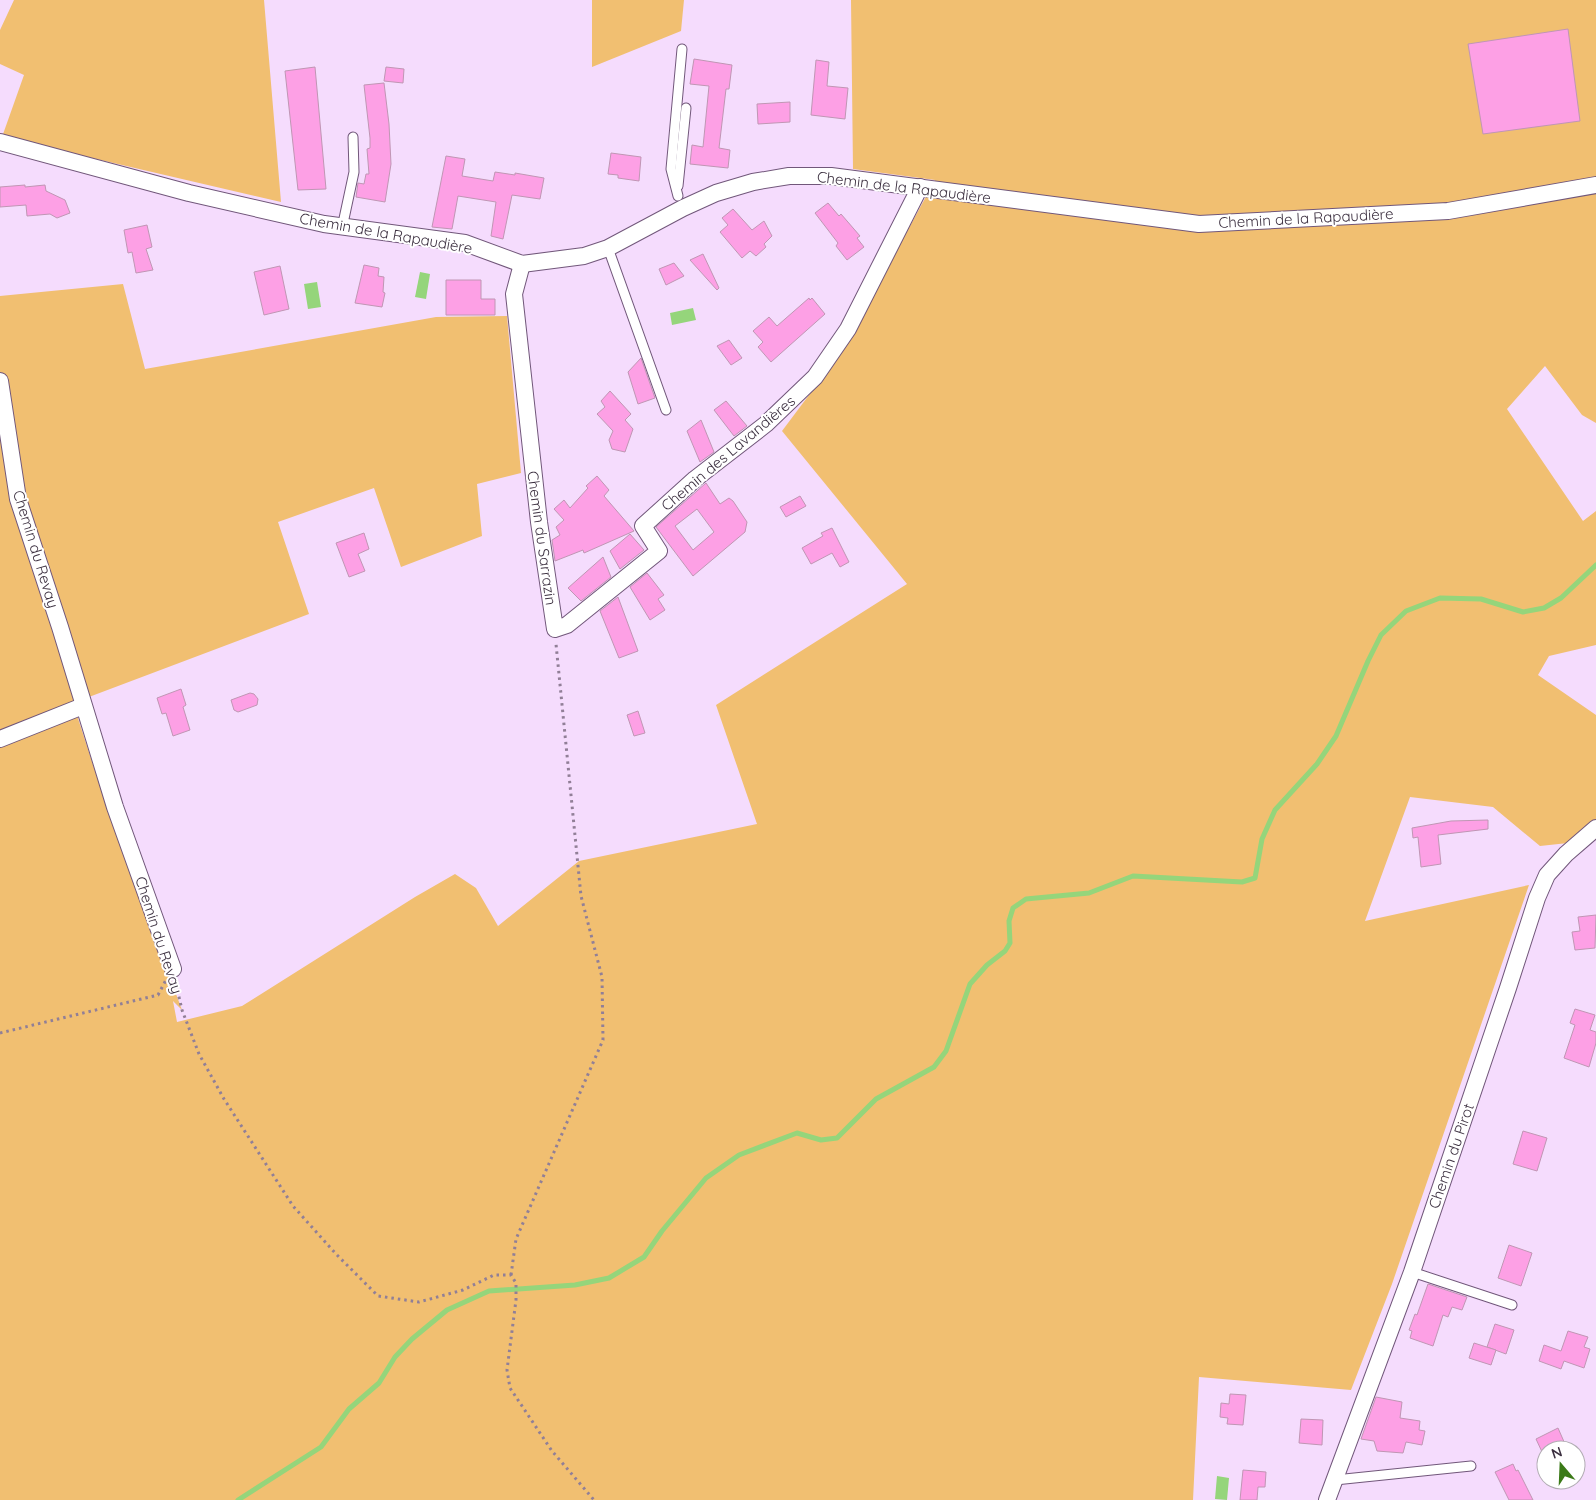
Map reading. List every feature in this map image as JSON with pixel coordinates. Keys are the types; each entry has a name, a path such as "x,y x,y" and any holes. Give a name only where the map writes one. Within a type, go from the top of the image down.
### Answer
{"street":[{"name":"Chemin de la Rapaudière","path":"0,142 189,193 342,228 465,243 522,264 584,256 608,248 680,202 753,182 789,176 831,176 1199,224 1448,211 1596,186"},
{"name":"Chemin des Lavandières","path":"555,628 567,625 659,551 643,526 695,479 766,424 815,377 848,329 920,188"},
{"name":"Chemin du Sarrazin","path":"522,264 514,294 538,522 555,628"},
{"name":"Chemin du Revay","path":"0,381 18,499 60,627 115,807 172,969"},
{"path":"0,739 83,706"},
{"name":"Chemin du Pirot","path":"1327,1500 1412,1272 1537,898 1547,875 1566,854 1596,828"}],"lane":[{"path":"680,202 671,169 682,49"},
{"path":"680,202 686,108"},
{"path":"342,228 354,172 353,136"},
{"path":"608,248 666,410"},
{"path":"1412,1272 1512,1305"},
{"path":"1335,1480 1471,1466"}],"path":[{"path":"555,628 581,896 602,977 603,1040 516,1240 511,1275 516,1283 516,1300 507,1370 510,1388 552,1451 594,1500"},
{"path":"0,1033 158,995 172,969"},
{"name":"Chemin du Revay","path":"172,969 182,1010 199,1054 224,1099 293,1206 336,1254 378,1296 419,1302 463,1290 494,1275 511,1275"}],"shaded area":[{"path":"14,0 264,0 281,202 2,137 24,75 0,64 0,30"},
{"path":"592,0 684,0 681,31 592,67"},
{"path":"851,0 1596,0 1596,423 1582,415 1545,366 1507,409 1583,521 1596,511 1596,645 1549,656 1538,675 1596,715 1596,840 1540,846 1493,807 1410,797 1365,921 1529,885 1392,1284 1351,1390 1199,1377 1193,1500 0,1500 0,296 123,284 145,369 436,317 507,316 521,473 477,484 482,536 401,567 374,488 278,522 309,614 73,703 109,814 182,1010 173,1001 177,1022 242,1006 415,897 455,874 476,888 498,926 579,861 757,824 716,705 907,584 782,431 842,351 935,180 853,169"},
{"path":"420,272 430,274 426,299 415,297"},
{"path":"317,282 321,307 308,309 304,284"},
{"path":"693,308 696,320 672,325 670,313"},
{"path":"1217,1476 1229,1478 1227,1500 1215,1499"}],"building":[{"path":"1568,29 1580,121 1483,134 1468,44"},
{"path":"694,59 732,65 729,89 726,89 719,148 730,150 728,168 690,164 692,145 703,147 709,86 690,84"},
{"path":"816,60 829,62 827,86 848,88 845,119 811,115"},
{"path":"315,67 326,189 298,190 285,71"},
{"path":"386,67 404,69 403,83 384,81"},
{"path":"384,83 391,164 385,202 356,197 358,183 364,184 366,174 369,174 367,149 370,148 370,138 364,85"},
{"path":"790,102 790,122 758,124 757,104"},
{"path":"611,153 641,157 639,181 618,178 618,175 608,174"},
{"path":"446,156 465,159 462,176 493,181 495,172 544,178 540,199 512,195 503,239 491,236 496,202 458,196 452,229 432,227"},
{"path":"25,185 25,187 45,185 46,191 65,200 70,213 57,218 50,214 27,216 26,205 0,207 0,187"},
{"path":"828,203 839,216 841,214 860,236 857,238 864,247 847,260 836,246 838,243 815,213"},
{"path":"733,209 752,230 764,221 772,236 764,244 766,247 756,256 750,251 742,258 720,232 728,225 722,218"},
{"path":"147,225 152,247 146,249 153,270 136,273 132,252 128,253 124,230"},
{"path":"703,254 719,288 717,290 690,260"},
{"path":"674,263 684,276 666,285 659,269"},
{"path":"364,265 379,268 378,276 384,277 383,292 385,293 382,307 355,303"},
{"path":"280,266 289,309 264,315 254,272"},
{"path":"446,280 481,280 481,299 495,299 495,315 446,315"},
{"path":"809,298 810,300 812,298 825,314 771,362 758,347 763,342 753,331 769,317 777,326"},
{"path":"729,340 742,358 731,365 717,346"},
{"path":"641,358 655,398 638,404 628,372"},
{"path":"610,391 631,414 625,420 633,429 625,452 612,449 609,440 613,431 597,414 605,407 601,401"},
{"path":"726,401 747,426 734,436 714,410"},
{"path":"701,420 714,452 700,462 687,431"},
{"path":"597,476 609,490 604,496 634,531 584,553 583,550 555,561 552,540 560,535 556,527 564,520 554,509 564,500 570,508 588,488 586,486"},
{"path":"706,483 720,504 729,498 733,501 747,522 745,532 693,576 656,527","holes":["697,509 714,532 693,550 675,526"]},
{"path":"800,496 806,506 786,517 780,507"},
{"path":"832,528 849,562 840,567 832,553 811,564 802,548 823,536 821,533"},
{"path":"364,533 369,549 358,554 365,571 349,577 336,543"},
{"path":"630,534 644,550 620,569 610,551"},
{"path":"603,557 611,577 581,601 568,588"},
{"path":"647,573 664,595 658,599 665,610 650,620 630,587"},
{"path":"618,597 638,651 619,658 600,611"},
{"path":"181,689 186,705 183,707 190,730 173,736 166,713 162,714 157,698"},
{"path":"250,693 254,694 258,699 257,705 238,712 234,710 231,700"},
{"path":"638,711 645,733 634,736 627,715"},
{"path":"1488,820 1488,829 1438,835 1441,864 1421,867 1418,837 1413,838 1412,828 1451,821"},
{"path":"1596,915 1595,948 1575,950 1572,932 1580,931 1578,917"},
{"path":"1575,1009 1595,1015 1590,1030 1596,1032 1596,1043 1589,1067 1564,1058 1575,1025 1570,1023"},
{"path":"1523,1131 1547,1138 1537,1171 1513,1164"},
{"path":"1509,1245 1532,1253 1521,1286 1498,1278"},
{"path":"1428,1284 1467,1297 1462,1310 1452,1307 1448,1317 1443,1315 1433,1346 1410,1338 1412,1331 1409,1330 1415,1314 1417,1315"},
{"path":"1495,1324 1514,1330 1506,1354 1487,1347"},
{"path":"1568,1331 1588,1337 1584,1347 1590,1349 1584,1368 1564,1361 1561,1369 1539,1361 1544,1345 1561,1351"},
{"path":"1474,1343 1496,1350 1491,1365 1469,1358"},
{"path":"1230,1394 1246,1395 1243,1425 1227,1424 1228,1418 1220,1417 1221,1403 1229,1404"},
{"path":"1376,1397 1402,1402 1400,1418 1420,1421 1419,1430 1425,1431 1422,1445 1406,1442 1403,1453 1377,1451 1374,1441 1361,1439"},
{"path":"1301,1419 1323,1420 1322,1445 1299,1443"},
{"path":"1558,1428 1563,1440 1536,1440"},
{"path":"1513,1464 1533,1500 1509,1500 1495,1472"},
{"path":"1243,1470 1266,1472 1265,1487 1258,1487 1257,1500 1240,1500"}],"waterway":[{"path":"238,1500 321,1447 349,1409 379,1383 395,1357 412,1339 447,1310 489,1291 575,1285 609,1278 644,1257 662,1231 706,1178 739,1155 797,1133 821,1140 837,1138 876,1099 934,1067 946,1051 970,984 987,965 1005,951 1010,943 1009,921 1013,908 1026,899 1089,893 1133,876 1242,882 1255,878 1262,839 1275,810 1317,764 1336,736 1381,635 1406,611 1440,598 1481,599 1523,612 1544,608 1561,598 1596,565"}]}
